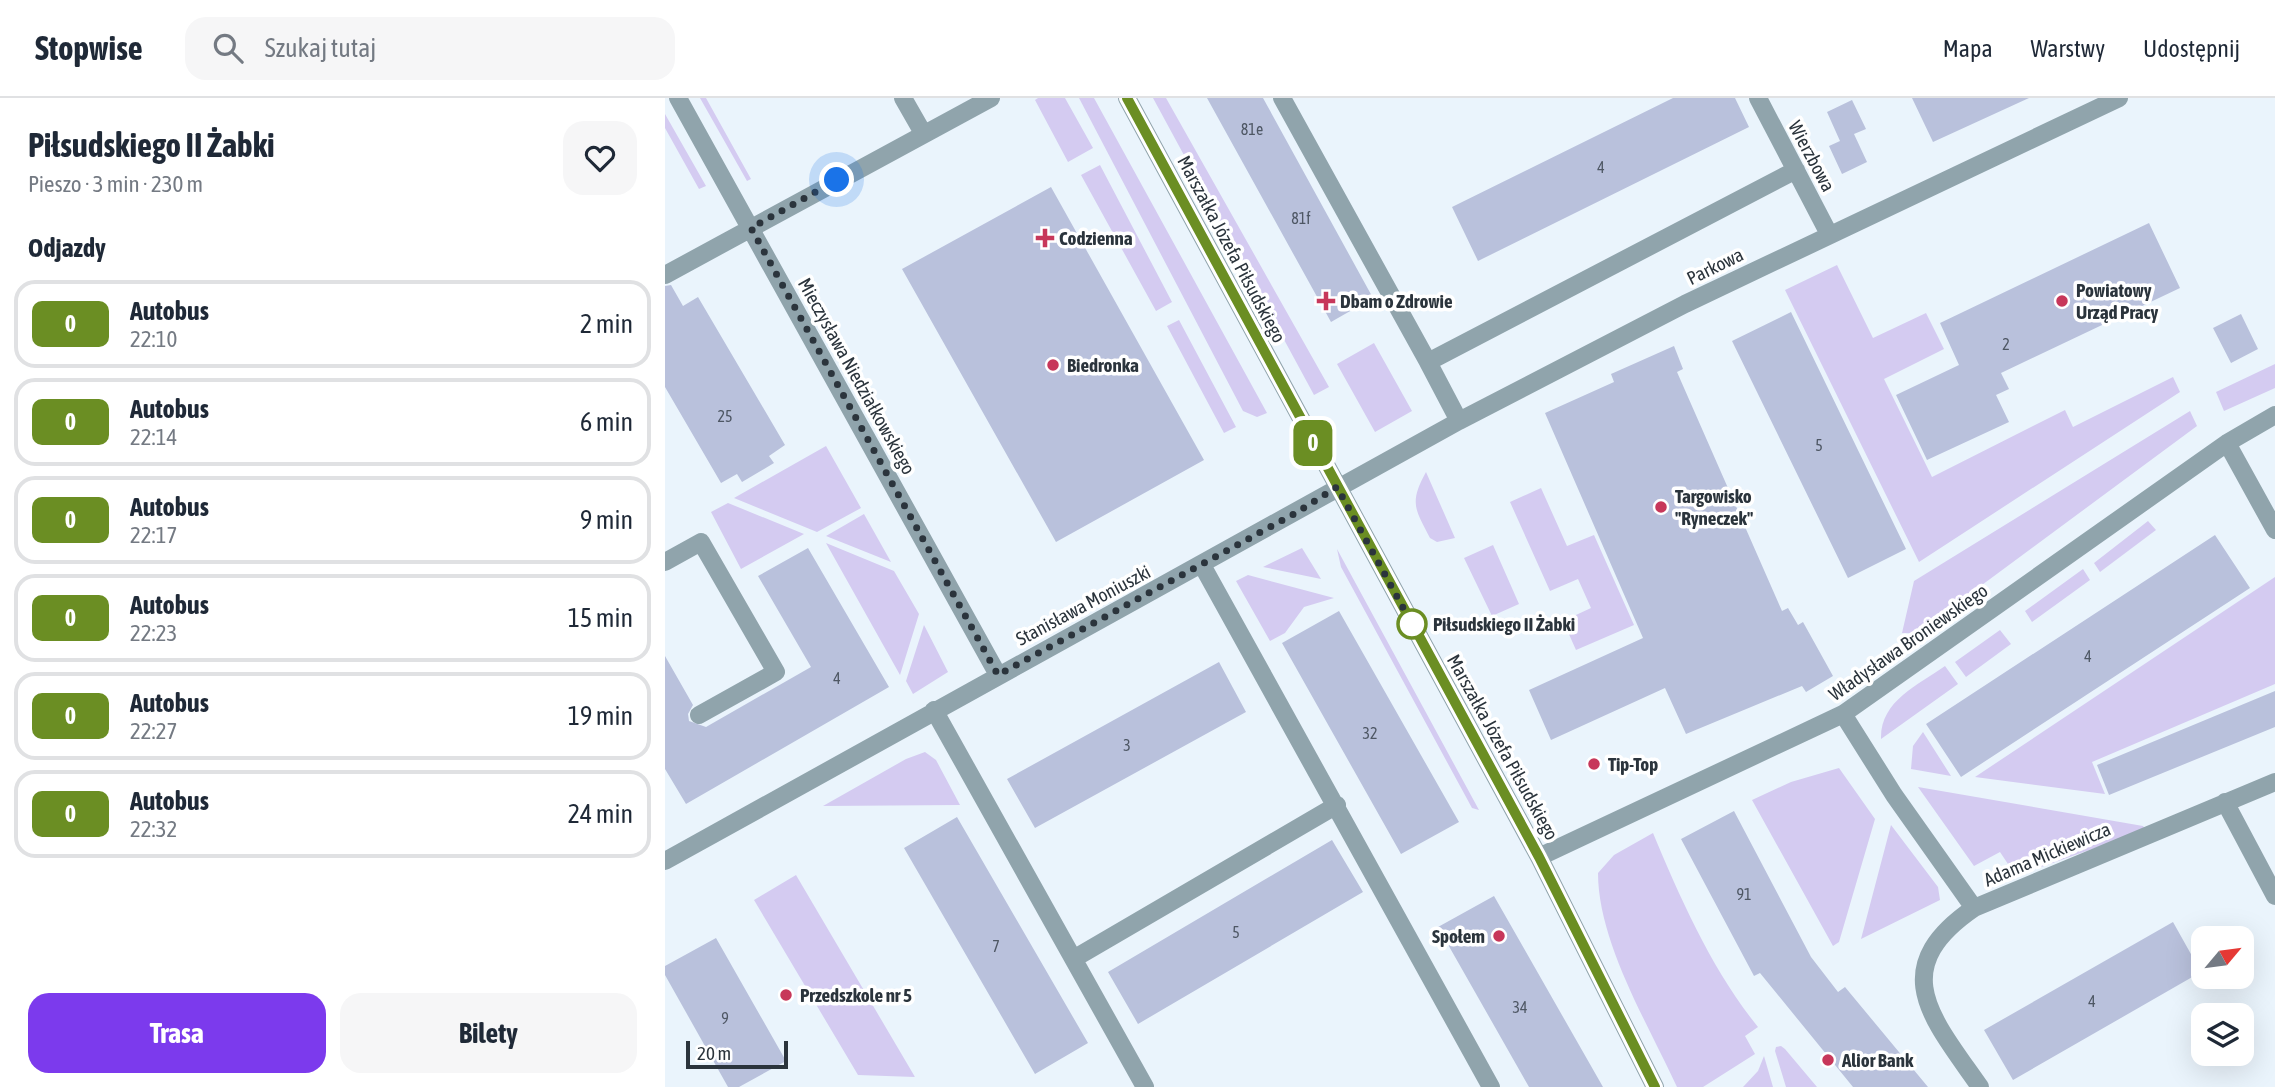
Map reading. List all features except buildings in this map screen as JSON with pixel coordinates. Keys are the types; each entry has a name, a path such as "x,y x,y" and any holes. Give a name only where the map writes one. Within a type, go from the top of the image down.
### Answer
{"street":[{"name":"Mieczysława Niedziałkowskiego","path":"678,98 998,675"},
{"path":"903,98 923,133"},
{"path":"665,275 991,98"},
{"name":"Marszałka Józefa Piłsudskiego","path":"1127,98 1539,857 1655,1087"},
{"path":"1282,98 1459,421"},
{"name":"Wierzbowa","path":"1758,98 1829,234"},
{"name":"Parkowa","path":"1337,487 1459,421 1829,234 2119,98"},
{"path":"1428,362 1796,170"},
{"name":"Władysława Broniewskiego","path":"1539,857 1843,714 2227,443 2275,415"},
{"path":"2227,443 2275,530"},
{"name":"Stanisława Moniuszki","path":"665,861 934,710 1202,565 1337,487"},
{"path":"665,562 701,541 776,672 699,715"},
{"path":"1202,565 1491,1087"},
{"path":"934,710 1145,1087"},
{"name":"Adama Mickiewicza","path":"1843,714 1893,795 1974,908 2275,782"},
{"path":"2225,802 2275,896"},
{"path":"1075,958 1337,805"},
{"path":"1974,908 1952,923 1942,935 1929,954 1921,976 1928,1003 1939,1025 1980,1087"}],"shaded area":[{"path":"700,98 706,98 751,179 747,181"},
{"path":"1065,98 1093,148 1068,162 1035,100"},
{"path":"1079,98 1094,98 1267,413 1257,417 1243,411"},
{"path":"1153,98 1166,98 1329,387 1314,395"},
{"path":"665,114 706,186 699,189 665,128"},
{"path":"1100,165 1172,302 1156,311 1081,175"},
{"path":"1837,265 1873,338 1926,313 1944,349 1884,379 1932,477 2065,410 2073,427 2173,377 2180,392 1919,562 1785,290"},
{"path":"1179,320 1236,427 1224,433 1167,326"},
{"path":"1374,343 1412,411 1375,432 1337,364"},
{"path":"2275,364 2275,388 2224,411 2216,392"},
{"path":"2190,411 2197,426 1917,633 1902,633 1914,581"},
{"path":"826,446 861,508 817,532 734,498"},
{"path":"1426,472 1455,538 1437,542 1430,538 1421,520 1416,499"},
{"path":"1541,488 1567,546 1594,535 1634,625 1576,650 1563,621 1591,608 1578,579 1550,591 1510,502"},
{"path":"728,503 804,534 741,569 711,512"},
{"path":"864,514 891,562 826,536"},
{"path":"2148,521 2156,530 2100,572 2094,563"},
{"path":"826,543 894,571 919,614 900,675"},
{"path":"1493,545 1519,604 1492,616 1464,558"},
{"path":"1302,548 1321,579 1263,567"},
{"path":"1337,549 1479,810 1472,808 1341,567"},
{"path":"2083,569 2090,580 2032,622 2025,611"},
{"path":"1248,575 1334,598 1304,607 1285,633 1270,641 1236,581"},
{"path":"2275,577 2275,684 2092,762 2105,794 1975,777"},
{"path":"924,625 948,672 913,694 906,681"},
{"path":"2000,630 2011,644 1966,677 1955,662"},
{"path":"1945,666 1958,684 1881,739 1882,726 1894,704 1913,687"},
{"path":"1923,732 1951,776 1911,769 1913,746"},
{"path":"925,752 936,760 960,805 823,806 906,759"},
{"path":"1839,768 1875,819 1839,942 1833,946 1752,800 1791,782"},
{"path":"1918,787 2143,826 2146,830 2016,876 2000,852 1974,866"},
{"path":"1891,825 1938,887 1940,900 1861,939"},
{"path":"1653,833 1686,909 1712,958 1758,1027 1745,1036 1755,1054 1703,1087 1677,1087 1615,954 1600,899 1598,873 1614,855"},
{"path":"796,875 915,1077 858,1075 754,900"},
{"path":"1781,1046 1817,1087 1786,1087 1775,1051 1776,1047"},
{"path":"1764,1056 1773,1087 1743,1087 1758,1071"}],"bus line":[{"name":"0","path":"1127,98 1539,857 1655,1087"}],"place":[{"name":"Codzienna","path":"1045,238"},
{"name":"Dbam o Zdrowie","path":"1326,301"},
{"name":"Powiatowy Urząd Pracy","path":"2062,301"},
{"name":"Biedronka","path":"1053,365"},
{"name":"Targowisko \"Ryneczek\"","path":"1661,507"},
{"name":"Piłsudskiego II Żabki","path":"1412,624"},
{"name":"Tip-Top","path":"1594,764"},
{"name":"Społem","path":"1499,936"},
{"name":"Przedszkole nr 5","path":"786,995"},
{"name":"Alior Bank","path":"1828,1060"}],"route":[{"path":"837,180 751,228 998,675 1294,514 1337,487 1412,624"}]}
